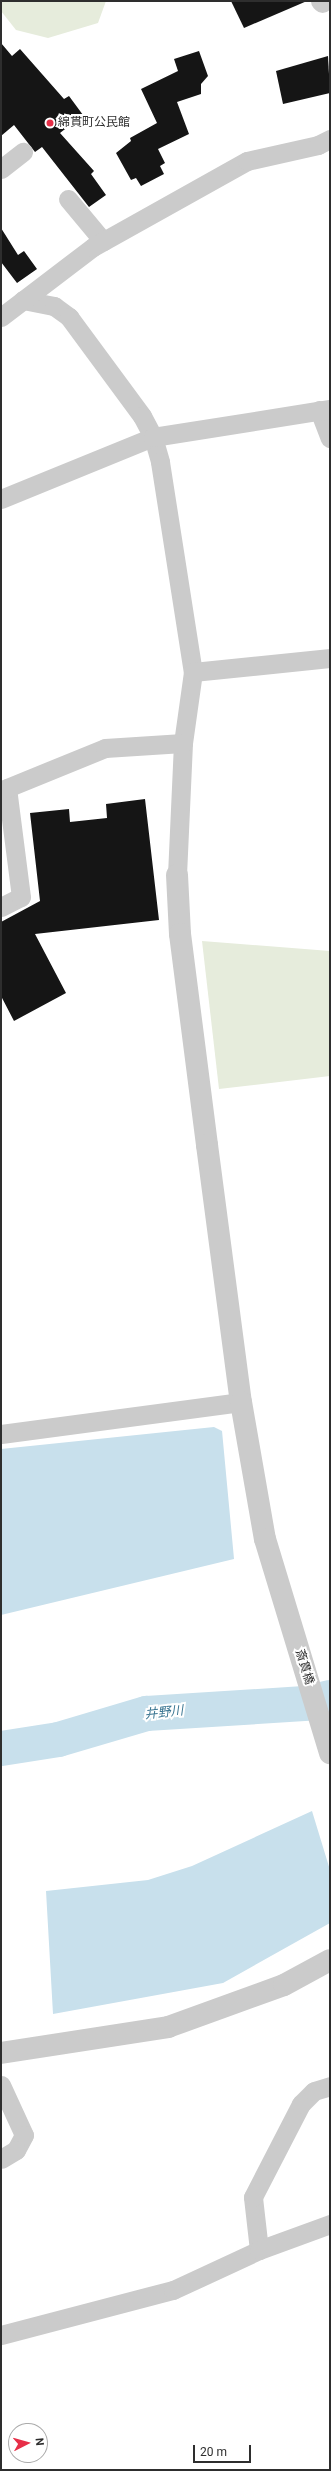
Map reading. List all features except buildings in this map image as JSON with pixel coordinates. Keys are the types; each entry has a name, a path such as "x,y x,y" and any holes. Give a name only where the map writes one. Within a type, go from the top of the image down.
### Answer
{"street":[{"path":"3,312 23,300 57,270 102,241 247,161 318,145 330,139"},
{"path":"1,169 23,152"},
{"path":"68,199 102,241"},
{"path":"23,300 54,306 69,317 153,437 167,494 193,672 183,743 177,875"},
{"path":"1,499 153,437 324,410 330,438"},
{"path":"193,672 330,658"},
{"path":"1,907 21,897 6,788 105,748 183,743"},
{"name":"斎貫橋","path":"177,875 180,934 241,1402 265,1539 330,1753"},
{"path":"1,1434 241,1402"},
{"path":"1,2053 168,2027 284,1985 330,1960"},
{"path":"1,2086 24,2135 16,2150 1,2159"},
{"path":"259,2250 253,2198 301,2104 314,2091 330,2086"},
{"path":"1,2335 173,2290 259,2250 330,2224"}],"green space":[{"path":"1,1 106,1 98,23 48,38 16,30 1,11"},
{"path":"202,941 330,951 330,1076 219,1089"}],"water":[{"path":"214,1427 222,1431 234,1559 1,1615 1,1449"},
{"path":"312,1811 330,1870 330,1923 223,1983 53,2014 46,1891 148,1880 192,1866"}],"waterway":[{"name":"井野川","path":"1,1748 58,1739 146,1713 304,1703 330,1697"}],"place":[{"name":"綿貫町公民館","path":"50,123"}]}
